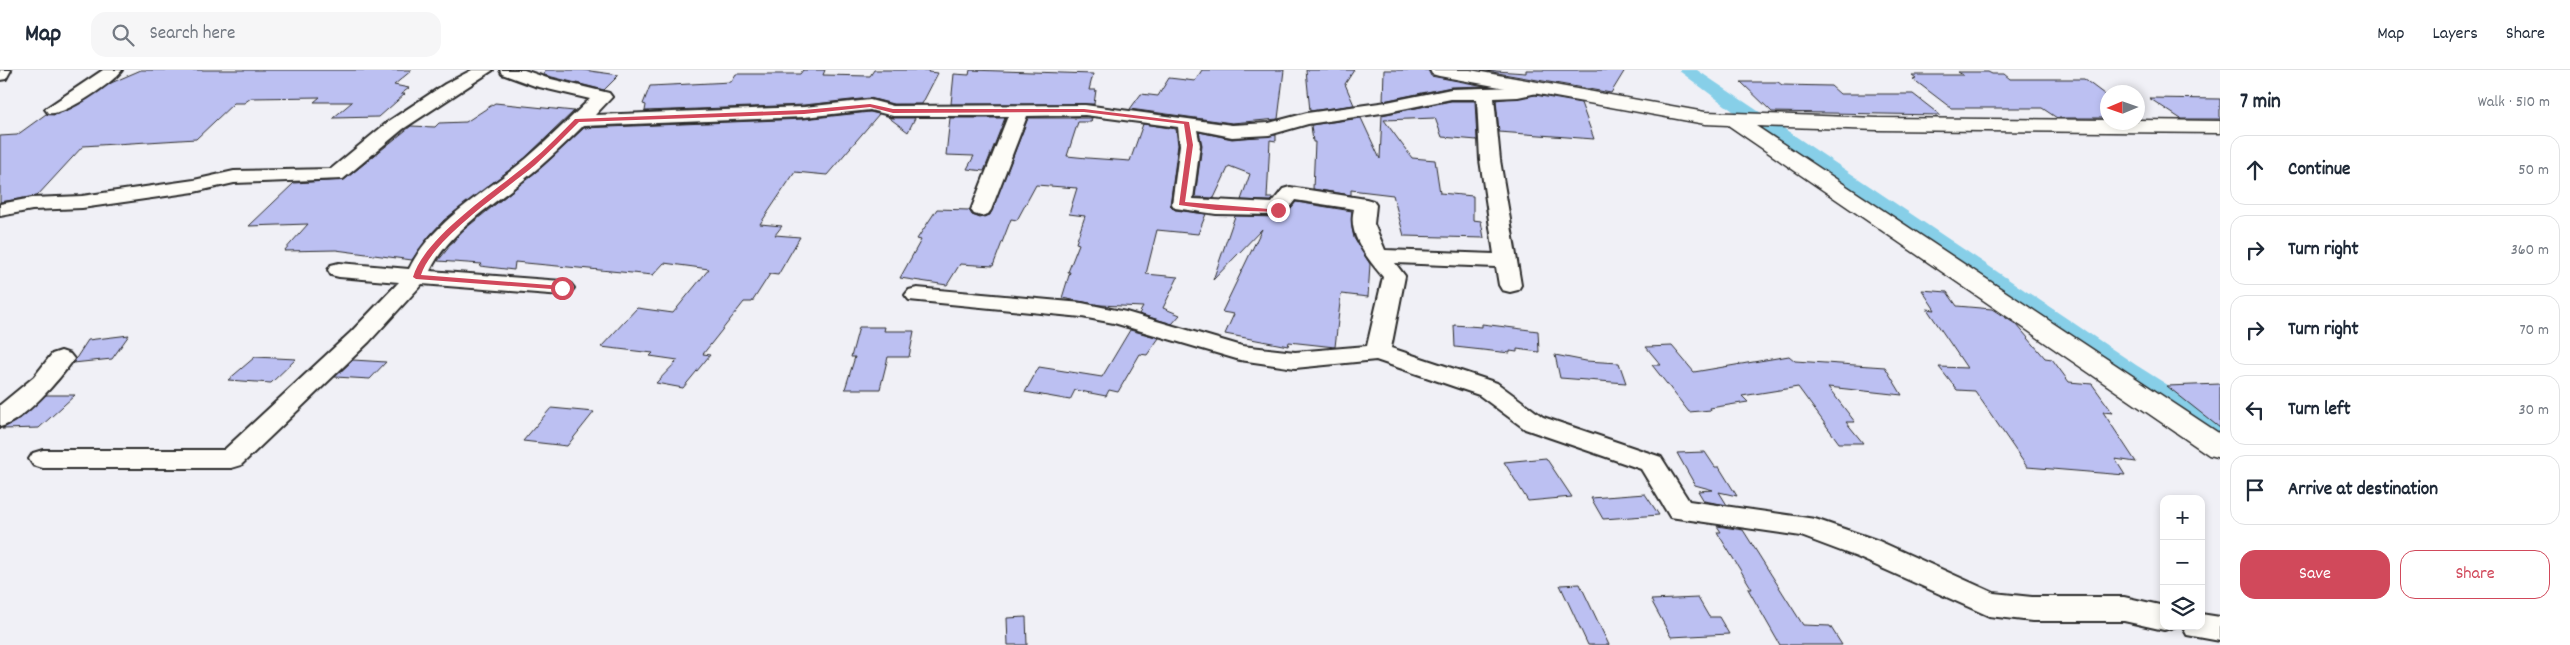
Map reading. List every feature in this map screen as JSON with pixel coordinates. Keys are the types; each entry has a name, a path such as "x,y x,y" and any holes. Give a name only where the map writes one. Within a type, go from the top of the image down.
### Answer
{"street":[{"path":"0,75 3,70"},
{"path":"54,109 63,106 114,70"},
{"path":"0,210 32,204 82,202 194,186 234,177 336,175 396,125 451,88 485,70"},
{"path":"43,459 231,460 360,336 416,277 420,264 452,230 533,163 603,97 542,82 508,70"},
{"path":"1439,70 1679,114 1739,120 1768,119 1878,124 2220,127"},
{"path":"577,121 804,112 870,105 893,111 1020,112 1084,110 1187,123 1232,131 1269,129 1307,119 1388,107 1414,100 1451,94 1518,92 1536,88"},
{"path":"1485,93 1490,160 1510,285"},
{"path":"981,210 1020,112"},
{"path":"1739,120 2220,448"},
{"path":"1187,123 1190,145 1182,204 1216,208 1278,210 1290,193 1366,205 1362,214 1370,242 1377,256 1394,276 1378,352"},
{"path":"1377,256 1506,262"},
{"path":"339,270 562,288"},
{"path":"917,295 1082,310 1118,317 1240,353 1295,360 1378,352 1488,389 1534,423 1651,463 1680,510 1804,526 1868,549 1989,604 2041,610 2124,609 2160,617"},
{"path":"0,419 43,382 61,359"},
{"path":"2205,627 2220,629"}],"building":[{"path":"141,70 412,70 394,85 409,88 401,94 405,94 379,117 333,118 352,102 314,102 320,97 251,98 244,103 234,103 196,139 83,146 37,196 0,202 0,136 17,135 46,114 55,115 65,111 111,83"},
{"path":"545,70 583,70 619,75 604,90 544,75"},
{"path":"803,70 825,70 823,75 870,76 874,70 929,70 928,72 938,73 922,104 893,104 870,98 804,105 645,111 646,105 643,104 650,86 731,82 736,74 800,74"},
{"path":"970,70 1093,74 1089,90 1096,90 1094,104 951,104 954,74 969,75"},
{"path":"1202,70 1284,70 1278,119 1232,123 1130,109 1141,94 1158,96 1169,78 1195,81"},
{"path":"1306,70 1354,70 1345,84 1354,105 1310,111"},
{"path":"1384,70 1428,70 1431,76 1485,86 1451,87 1383,101"},
{"path":"1481,70 1526,73 1526,70 1625,70 1611,93"},
{"path":"1958,72 2004,74 2010,79 2084,79 2100,91 2100,118 2057,118 2042,108 1951,108 1913,79 1916,78 1912,75 1963,75"},
{"path":"1741,82 1778,82 1782,85 1831,86 1840,94 1913,94 1940,115 1772,112"},
{"path":"1535,95 1581,103 1594,139 1499,132 1496,100"},
{"path":"2149,98 2220,99 2220,119 2181,119"},
{"path":"1451,101 1475,101 1477,140 1442,137 1435,118 1384,120 1412,158 1435,160 1440,193 1473,196 1473,220 1481,221 1484,238 1404,236 1393,195 1351,190 1351,195 1313,189 1315,142 1313,142 1311,125 1361,118 1380,159 1382,115"},
{"path":"495,103 574,111 525,158 444,220 430,235 412,260 336,250 284,251 308,224 249,226 294,183 344,180 411,126 435,127 439,123 466,122"},
{"path":"870,112 879,114 827,175 795,172 760,224 782,226 775,235 800,237 778,275 770,274 752,302 744,302 703,354 710,355 683,388 656,383 678,360 650,356 653,353 601,347 637,308 673,313 709,269 664,263 653,275 515,262 514,270 480,266 482,264 438,261 461,232 542,167 584,128 804,119"},
{"path":"888,117 893,118 915,118 908,132"},
{"path":"950,118 1005,118 984,171 967,169 974,156 946,155"},
{"path":"1028,118 1092,118 1091,122 1078,122 1067,156 1087,158 1130,161 1143,124 1176,129 1178,145 1170,205 1175,210 1206,214 1198,234 1157,230 1146,274 1178,277 1163,308 1180,315 1172,324 1139,314 1143,307 1100,305 1062,298 1070,272 1068,272 1079,244 1076,243 1085,216 1069,214 1077,188 1036,185 1017,220 1011,219 993,266 960,264 947,285 900,278 921,240 917,239 937,209 969,210 972,215 980,218 990,215"},
{"path":"1199,132 1232,139 1276,135 1276,141 1270,140 1267,198 1274,198 1271,201 1241,200 1250,174 1229,166 1214,198 1195,197 1202,145"},
{"path":"1296,202 1352,211 1354,238 1370,264 1368,297 1341,294 1335,347 1289,342 1288,346 1225,334 1234,314 1222,312 1262,229 1213,280 1235,216 1279,217 1286,214"},
{"path":"1922,290 1947,292 1957,306 1992,309 2017,325 2045,358 2052,359 2069,382 2092,384 2113,413 2103,412 2136,462 2115,459 2125,475 2027,467 1975,391 1957,390 1939,367 1967,368 1927,309 1935,310"},
{"path":"1482,324 1538,331 1539,352 1517,349 1517,352 1510,351 1510,353 1455,347 1454,325 1482,327"},
{"path":"859,327 885,327 884,331 914,331 909,357 888,357 880,389 845,389 855,357 851,357"},
{"path":"1130,330 1159,338 1147,355 1140,354 1118,392 1109,390 1106,396 1075,390 1070,400 1025,392 1039,367 1102,377"},
{"path":"129,335 112,359 73,363 88,340"},
{"path":"1672,346 1694,372 1789,356 1795,361 1885,367 1902,395 1828,387 1855,422 1846,422 1863,443 1839,443 1798,387 1742,396 1748,402 1710,408 1711,410 1689,412 1652,365 1661,365 1646,347"},
{"path":"1555,355 1586,361 1619,363 1626,383 1560,378"},
{"path":"255,357 296,359 271,383 228,380"},
{"path":"353,360 386,362 370,379 335,377"},
{"path":"2220,384 2220,428 2167,386"},
{"path":"46,395 75,395 39,428 2,429 21,418"},
{"path":"551,408 594,412 567,446 523,441"},
{"path":"1705,452 1715,467 1719,467 1737,496 1719,492 1727,505 1704,501 1698,491 1713,490 1695,485 1677,453"},
{"path":"1546,458 1572,497 1528,501 1504,462"},
{"path":"1645,494 1659,515 1603,519 1591,498"},
{"path":"1717,526 1743,530 1803,625 1830,626 1842,645 1780,645 1748,589 1752,589 1717,532 1721,532"},
{"path":"1580,584 1609,645 1588,645 1560,585"},
{"path":"1698,598 1709,617 1719,617 1729,634 1671,637 1651,600"},
{"path":"1026,617 1027,645 1008,645 1007,618"}],"waterway":[{"path":"1686,70 1755,119 1816,157 2127,370 2220,430"}],"route":[{"path":"562,288 416,277 420,264 452,230 533,163 577,121 804,112 870,105 893,111 1020,112 1084,110 1187,123 1190,145 1182,204 1216,208 1278,210"}]}
